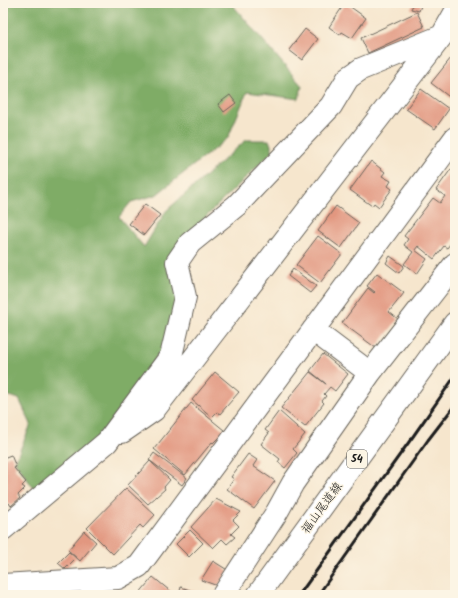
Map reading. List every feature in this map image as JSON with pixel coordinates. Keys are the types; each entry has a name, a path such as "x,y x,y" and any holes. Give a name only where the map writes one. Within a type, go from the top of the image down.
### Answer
{"street":[{"path":"3,529 107,442 154,410 442,36 455,13"},
{"path":"107,442 171,356 185,297 177,262 190,243 237,205 331,106 348,78 361,70 442,36"},
{"path":"3,585 119,587 139,566 455,138"},
{"path":"223,595 277,512 293,483 370,373 455,264"},
{"name":"福山尾道線","path":"258,595 455,323"},
{"path":"313,330 370,373"}],"green space":[{"path":"3,3 231,3 302,86 299,99 247,92 228,138 156,195 131,202 119,217 144,247 166,211 246,140 269,140 273,151 176,246 178,309 163,348 104,431 37,493 15,462 31,424 19,399 3,394"}],"building":[{"path":"345,3 366,18 352,38 342,32 340,35 329,27"},
{"path":"414,3 422,3 419,11 411,9"},
{"path":"417,12 424,27 368,53 361,38"},
{"path":"305,29 318,39 302,60 289,50"},
{"path":"455,53 455,96 452,99 431,83"},
{"path":"421,89 449,109 435,129 406,109"},
{"path":"230,95 236,103 224,112 218,104"},
{"path":"371,161 385,172 382,176 391,181 388,186 392,189 379,207 374,203 372,206 350,190"},
{"path":"451,169 455,172 455,238 447,248 444,246 434,259 418,246 415,250 427,259 417,274 404,264 413,252 404,245 408,239 404,236 433,198 440,203 445,196 436,190"},
{"path":"145,204 160,215 144,235 129,224"},
{"path":"336,206 359,223 341,248 318,231"},
{"path":"318,236 342,254 320,283 296,265"},
{"path":"390,256 404,266 399,273 386,263"},
{"path":"293,269 316,286 310,293 288,276"},
{"path":"377,273 404,293 389,312 398,319 376,348 342,323 368,288 374,293 375,292 367,286"},
{"path":"323,354 348,374 335,391 330,387 324,394 326,396 322,401 324,403 305,427 281,408 310,372 326,384 310,371"},
{"path":"215,372 239,392 220,414 217,412 212,417 192,400"},
{"path":"191,403 230,435 223,443 218,438 213,443 212,442 185,475 154,449"},
{"path":"279,411 305,434 293,449 297,453 285,468 278,462 280,459 261,444 269,433 265,430"},
{"path":"154,453 187,478 182,485 149,460"},
{"path":"248,454 257,460 253,466 275,481 254,509 227,489 234,479 231,477"},
{"path":"11,455 16,467 14,468 26,482 22,486 25,488 18,495 20,498 11,506 9,503 3,508 3,458"},
{"path":"150,461 170,480 164,487 165,489 148,504 128,485"},
{"path":"126,488 155,515 143,528 140,525 113,554 87,528"},
{"path":"216,499 241,512 233,520 239,526 231,534 235,537 227,544 222,539 213,548 191,527"},
{"path":"190,530 203,543 189,557 176,544"},
{"path":"84,531 96,542 80,561 68,550"},
{"path":"69,552 76,558 65,569 58,563"},
{"path":"213,561 229,571 218,586 201,580"},
{"path":"153,577 175,595 138,595"},
{"path":"181,587 204,595 179,595"}],"railway":[{"path":"299,595 455,376"},
{"path":"318,595 428,440 455,405"}]}
